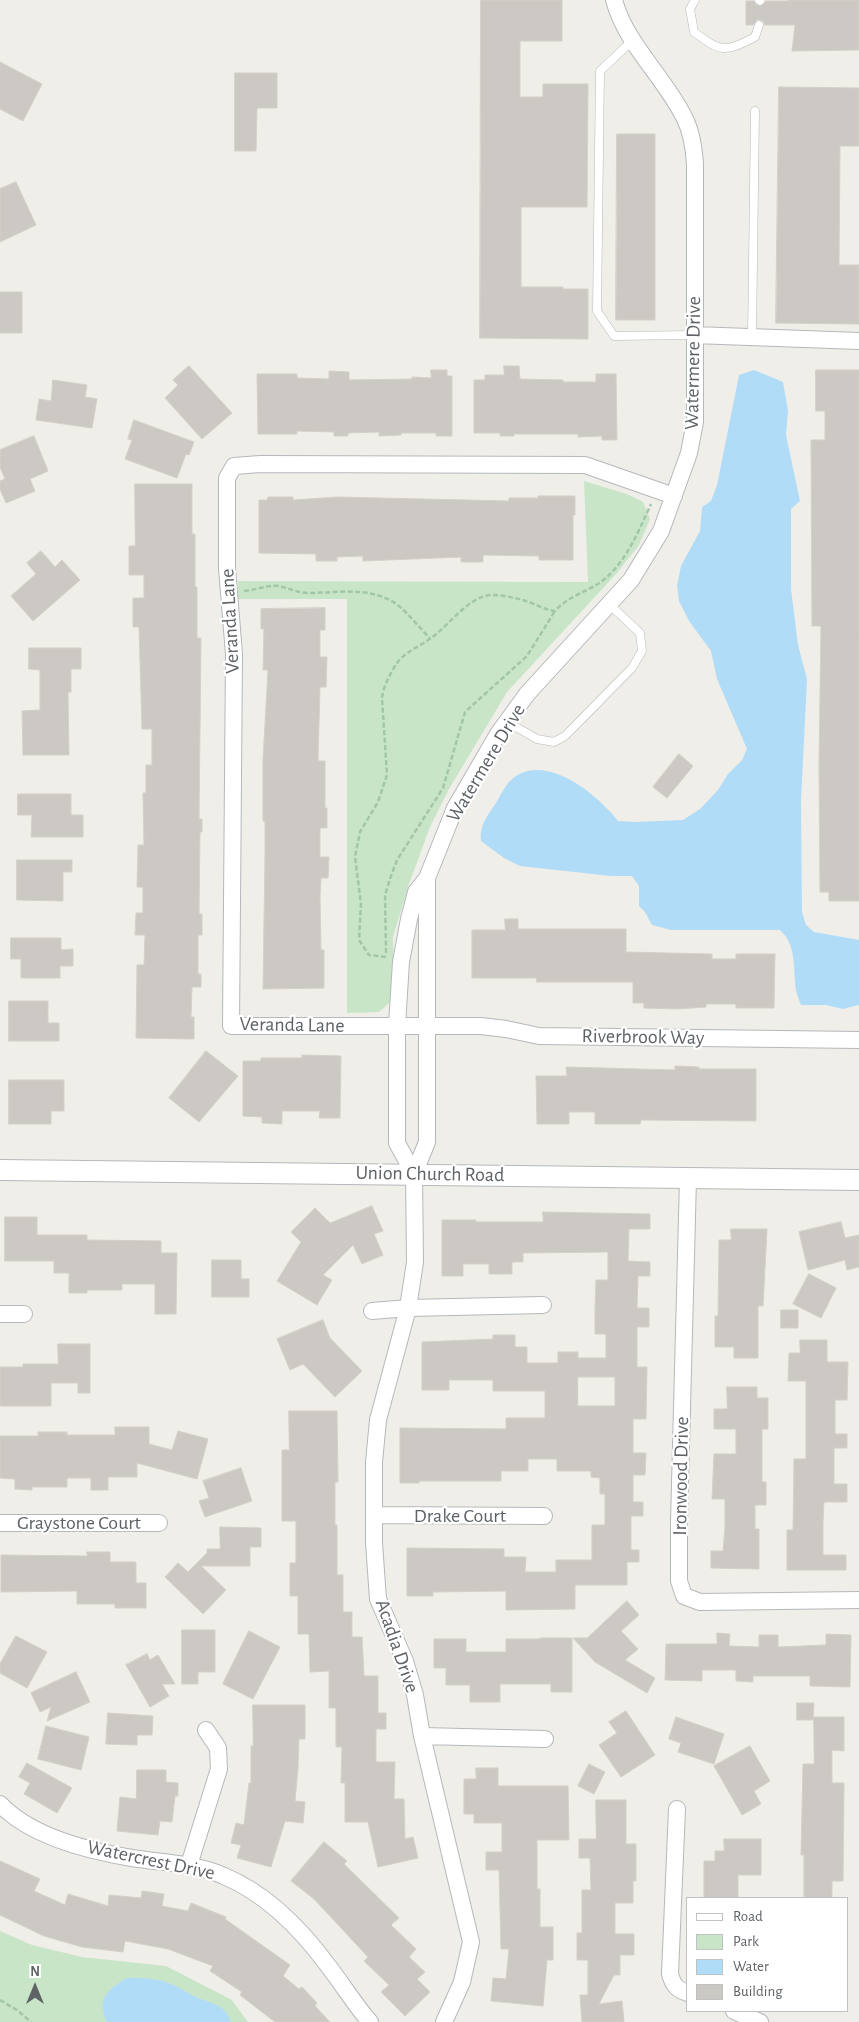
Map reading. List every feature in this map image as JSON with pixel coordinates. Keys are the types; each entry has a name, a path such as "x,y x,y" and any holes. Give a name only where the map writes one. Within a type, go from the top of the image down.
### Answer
{"street":[{"name":"Watermere Drive","path":"414,1174 397,1143 397,1025 401,962 416,892 427,878 455,808 507,722 527,694 631,580 661,531 689,453 695,422 695,164 693,144 685,120 669,91 618,16 614,0"},
{"path":"694,336 859,341"},
{"name":"Veranda Lane","path":"428,1026 231,1026 234,654 228,589 227,478 234,466 260,464 585,465 674,496"},
{"name":"Watermere Drive","path":"414,1174 427,1142 427,878"},
{"name":"Riverbrook Way","path":"428,1026 506,1028 538,1036 859,1040"},
{"name":"Union Church Road","path":"0,1170 859,1180"},
{"name":"Acadia Drive","path":"414,1174 415,1262 408,1308 378,1420 374,1462 374,1543 378,1599 405,1661 415,1695 422,1736 471,1942 462,1982 444,2022"},
{"name":"Ironwood Drive","path":"688,1178 679,1523 679,1581 684,1596 700,1602 859,1600"},
{"path":"372,1311 408,1308 543,1305"},
{"path":"0,1314 24,1314"},
{"name":"Drake Court","path":"375,1515 544,1516"},
{"name":"Graystone Court","path":"0,1523 159,1523"},
{"path":"189,1865 219,1769 218,1748 206,1730"},
{"path":"422,1736 545,1738"},
{"name":"Watercrest Drive","path":"0,1804 37,1830 71,1843 131,1858 189,1865 224,1875 256,1893 290,1920 328,1965 370,2022"},
{"path":"676,1809 670,1974 672,1984 680,1991 686,1992"},
{"path":"736,2012 760,2022"}],"lane":[{"path":"695,0 690,9 694,32 714,47 733,48 755,37 759,24"},
{"path":"633,40 600,71 597,311 614,336 694,336"},
{"path":"752,338 755,111"},
{"path":"507,722 538,738 554,742 565,736 632,668 642,651 640,633 609,604"}],"path":[{"path":"387,957 369,955 359,940 361,904 355,857 363,826 378,802 387,775 382,710 383,690 398,663 412,649 431,638 468,606 485,597 502,596 525,600 555,611 561,604 599,583 612,572 634,541 657,490"},
{"path":"228,589 246,591 280,586 307,593 365,592 377,595 399,607 431,638"},
{"path":"0,2000 17,2010 31,2022"}],"green space":[{"path":"584,481 627,494 643,502 650,519 639,545 617,573 507,692 449,789 430,827 409,884 393,937 394,981 390,1002 379,1012 347,1013 347,599 238,599 238,581 588,582"},
{"path":"0,1931 32,1945 82,1957 166,1966 232,2000 248,2022 0,2022"}],"water":[{"path":"754,370 783,382 788,411 786,435 800,501 791,509 791,589 798,645 807,679 801,801 802,912 806,925 814,932 859,940 859,1005 843,1009 826,1005 801,1005 796,990 792,950 780,930 671,930 652,925 645,912 639,906 639,886 632,876 611,876 520,866 504,858 481,841 482,826 487,817 508,783 523,772 538,770 569,779 597,799 618,821 683,820 700,809 718,790 728,774 742,760 747,749 717,679 711,651 689,621 679,601 677,586 681,566 700,531 702,507 711,501 717,485 739,375"},
{"path":"127,1978 152,1979 170,1984 218,2006 226,2012 231,2022 107,2022 103,2001 114,1986"}],"building":[{"path":"481,0 562,0 562,41 520,41 520,97 543,97 543,84 588,84 587,207 521,207 521,287 588,289 588,339 480,338"},
{"path":"859,0 859,50 792,51 795,25 765,25 763,21 758,19 753,25 746,25 746,1 754,1 756,5 761,6 766,1"},
{"path":"0,62 42,84 23,121 0,109"},
{"path":"235,73 277,73 277,108 257,108 256,151 235,151"},
{"path":"779,87 859,88 859,146 840,146 839,265 859,265 859,324 776,323"},
{"path":"617,134 655,134 655,320 616,320"},
{"path":"16,182 36,225 0,242 0,189"},
{"path":"0,292 22,292 22,333 0,333"},
{"path":"189,366 232,413 202,439 165,398 178,385 173,380"},
{"path":"504,366 519,366 520,379 596,382 596,374 616,374 617,440 602,440 602,436 578,437 578,434 514,434 514,436 500,436 500,433 474,433 474,380 485,380 485,375 504,375"},
{"path":"431,370 447,370 447,376 452,376 452,436 436,436 436,433 401,433 401,435 379,436 379,432 348,433 348,436 334,436 334,432 297,431 297,434 258,434 257,374 297,374 297,378 329,379 329,371 349,372 349,380 412,379 412,377 431,378"},
{"path":"816,370 859,370 859,901 829,901 829,892 820,892 821,626 812,626 811,440 825,440 825,411 816,411"},
{"path":"53,380 87,385 85,397 97,399 92,428 36,420 39,399 51,401"},
{"path":"134,420 194,442 189,455 186,454 177,478 125,459 132,440 128,439"},
{"path":"34,436 48,471 30,479 35,491 6,503 0,489 0,481 5,479 0,467 0,450"},
{"path":"135,484 192,484 192,534 195,534 195,587 197,587 197,638 201,638 199,819 202,819 202,832 200,832 199,914 202,914 202,935 198,935 198,974 201,974 201,987 192,987 191,1017 194,1017 194,1039 136,1038 137,965 144,965 145,935 135,935 136,913 143,913 143,887 137,887 138,845 144,845 143,793 146,793 146,765 152,765 152,729 142,729 139,627 133,627 133,598 144,598 144,575 129,575 129,546 135,546"},
{"path":"538,496 575,496 573,560 539,560 539,556 483,555 483,562 461,562 461,557 363,561 363,556 337,557 337,561 316,561 316,554 259,553 259,500 267,500 268,497 293,497 293,500 337,497 509,501 509,498 538,498"},
{"path":"41,551 55,567 62,560 80,580 33,621 11,596 36,574 27,563"},
{"path":"325,608 325,630 320,630 320,657 327,657 326,687 320,687 318,761 325,761 325,808 327,808 327,828 320,828 320,857 329,857 328,878 321,878 320,897 321,950 324,950 324,988 263,989 265,821 263,821 263,760 268,670 263,670 264,629 261,629 261,609"},
{"path":"29,648 81,648 81,669 71,669 71,692 68,692 69,755 23,755 22,711 40,710 40,670 29,669"},
{"path":"679,754 693,766 667,798 653,787"},
{"path":"18,794 71,794 71,815 83,815 83,837 31,837 32,815 18,815"},
{"path":"17,860 72,860 72,872 63,872 63,901 17,900"},
{"path":"505,919 518,919 518,929 626,929 626,952 712,954 712,959 736,959 736,954 775,954 774,1008 736,1008 736,1004 706,1004 706,1007 678,1009 644,1008 644,1003 633,1003 633,982 536,982 537,978 472,978 472,930 505,930"},
{"path":"11,938 61,938 61,950 73,949 73,966 60,966 60,978 21,978 21,959 11,959"},
{"path":"9,1001 48,1001 48,1023 59,1023 59,1041 9,1041"},
{"path":"206,1051 238,1076 199,1122 169,1098"},
{"path":"302,1055 341,1056 340,1118 319,1118 320,1111 282,1111 282,1124 262,1123 262,1117 243,1116 243,1061 261,1061 261,1058 302,1058"},
{"path":"675,1066 699,1067 699,1069 756,1069 756,1121 641,1120 640,1124 595,1124 595,1112 569,1112 569,1124 537,1124 536,1076 567,1076 566,1067 675,1070"},
{"path":"9,1080 64,1080 64,1111 51,1111 51,1124 9,1124"},
{"path":"372,1206 383,1231 374,1234 383,1255 362,1264 353,1245 323,1275 332,1280 317,1305 277,1281 301,1242 291,1232 315,1208 330,1223"},
{"path":"543,1212 650,1214 650,1229 629,1229 628,1261 650,1262 650,1276 638,1276 637,1308 649,1308 649,1327 637,1327 637,1367 647,1367 646,1419 633,1419 633,1453 646,1453 645,1475 633,1475 633,1502 643,1502 643,1516 631,1516 631,1550 639,1550 639,1562 627,1562 627,1585 575,1585 575,1609 506,1610 506,1591 433,1592 433,1596 407,1596 407,1548 504,1549 504,1557 526,1557 525,1572 556,1572 556,1560 592,1560 592,1525 605,1525 605,1494 600,1494 600,1478 591,1477 591,1471 557,1471 557,1459 528,1459 528,1471 501,1471 501,1481 419,1481 419,1483 400,1483 400,1428 506,1429 506,1418 545,1418 545,1391 493,1391 493,1380 449,1380 449,1390 422,1390 422,1342 493,1339 493,1335 515,1335 515,1347 527,1347 527,1363 558,1363 558,1352 578,1352 578,1358 606,1358 606,1334 595,1334 595,1308 596,1280 608,1280 608,1252 523,1253 523,1262 512,1262 512,1274 489,1274 489,1264 463,1264 463,1276 442,1276 442,1220 543,1222","holes":["578,1377 615,1377 615,1406 578,1406"]},
{"path":"5,1217 37,1217 37,1235 87,1235 87,1240 161,1241 161,1253 177,1253 176,1314 155,1314 155,1284 122,1284 122,1290 87,1290 87,1293 69,1293 69,1273 54,1273 54,1261 5,1261"},
{"path":"841,1222 845,1238 859,1235 859,1267 847,1270 845,1260 808,1270 799,1232"},
{"path":"731,1229 767,1229 763,1306 758,1306 758,1358 734,1358 734,1347 715,1347 715,1316 718,1316 719,1240 731,1240"},
{"path":"212,1260 241,1260 241,1279 249,1279 249,1297 212,1297"},
{"path":"809,1274 836,1288 821,1318 793,1304"},
{"path":"781,1310 798,1310 798,1328 781,1328"},
{"path":"323,1320 330,1338 362,1371 335,1397 303,1364 290,1370 277,1339"},
{"path":"800,1340 827,1340 827,1362 848,1362 847,1400 835,1400 835,1434 847,1434 847,1448 834,1448 834,1484 847,1484 847,1502 824,1502 823,1523 823,1555 846,1555 846,1570 787,1570 787,1530 793,1530 794,1459 806,1459 806,1381 788,1381 789,1353 800,1353"},
{"path":"58,1344 90,1344 90,1393 78,1393 78,1383 51,1383 51,1406 0,1406 0,1367 23,1367 23,1364 58,1364"},
{"path":"727,1387 757,1387 757,1398 768,1398 768,1429 762,1429 762,1482 766,1482 766,1505 755,1505 755,1529 759,1529 759,1569 711,1568 711,1551 723,1551 725,1528 725,1499 712,1499 714,1454 736,1454 736,1429 714,1429 714,1409 727,1409"},
{"path":"289,1411 337,1411 338,1482 335,1482 335,1525 337,1525 337,1575 343,1575 343,1612 352,1612 352,1637 362,1637 364,1676 378,1676 378,1713 386,1713 386,1729 376,1729 376,1762 395,1762 394,1799 404,1799 405,1839 413,1837 418,1858 378,1867 368,1822 345,1822 345,1783 341,1783 342,1747 336,1747 336,1708 329,1708 329,1671 310,1672 309,1634 298,1634 298,1596 290,1596 290,1563 296,1563 296,1521 282,1521 282,1450 289,1450"},
{"path":"115,1427 149,1427 149,1444 172,1450 178,1431 208,1439 197,1479 137,1463 137,1477 108,1477 108,1490 91,1490 91,1478 67,1478 67,1487 32,1487 32,1490 15,1489 15,1479 0,1478 0,1436 38,1436 38,1432 67,1432 67,1435 115,1435"},
{"path":"241,1468 252,1501 205,1517 199,1501 209,1498 203,1481"},
{"path":"220,1527 261,1528 261,1547 250,1547 250,1566 201,1566 226,1590 203,1614 165,1577 178,1563 188,1572 207,1553 207,1549 220,1549"},
{"path":"87,1552 110,1552 110,1562 136,1562 136,1583 146,1583 146,1608 115,1608 115,1604 77,1604 77,1591 1,1592 1,1555 87,1556"},
{"path":"627,1601 639,1615 621,1631 638,1649 625,1660 655,1678 647,1693 595,1662 573,1638 587,1638"},
{"path":"182,1630 215,1630 215,1672 198,1672 198,1684 182,1684"},
{"path":"249,1631 280,1647 253,1699 223,1684"},
{"path":"717,1633 730,1634 729,1646 759,1647 759,1635 778,1635 778,1647 826,1645 826,1634 851,1635 850,1687 810,1686 810,1676 753,1676 753,1682 736,1681 736,1670 702,1670 702,1681 665,1680 666,1644 717,1644"},
{"path":"16,1636 47,1652 27,1688 0,1673 0,1664"},
{"path":"572,1638 572,1692 551,1692 551,1684 500,1684 500,1702 470,1702 470,1685 446,1685 446,1668 434,1668 434,1639 466,1639 466,1652 506,1652 506,1639"},
{"path":"147,1654 150,1660 158,1655 175,1684 162,1684 169,1696 150,1707 126,1665"},
{"path":"76,1672 90,1702 47,1721 51,1707 40,1712 31,1693"},
{"path":"797,1703 814,1703 813,1720 797,1720"},
{"path":"253,1705 305,1705 305,1739 299,1739 295,1801 305,1802 303,1823 285,1821 271,1867 237,1858 241,1845 231,1843 236,1823 244,1825 249,1783 251,1783"},
{"path":"626,1711 655,1755 621,1777 599,1745 617,1733 609,1722"},
{"path":"108,1713 153,1716 152,1735 137,1735 137,1745 106,1744"},
{"path":"676,1717 724,1734 714,1764 678,1752 681,1743 669,1739"},
{"path":"814,1717 844,1717 844,1751 832,1750 832,1783 844,1783 843,1881 832,1881 832,1897 804,1897 804,1855 801,1855 803,1764 814,1764"},
{"path":"46,1726 89,1737 81,1770 38,1759"},
{"path":"750,1746 770,1781 754,1791 761,1804 742,1815 714,1766"},
{"path":"27,1763 72,1788 57,1813 24,1794 30,1783 19,1777"},
{"path":"589,1764 605,1772 594,1794 578,1786"},
{"path":"476,1768 498,1768 498,1786 568,1786 569,1840 537,1840 537,1889 540,1889 540,1927 553,1927 553,1960 547,1960 543,2006 491,2001 493,1978 506,1979 509,1949 501,1949 499,1870 486,1870 486,1852 502,1852 502,1823 474,1823 474,1814 464,1814 464,1779 476,1779"},
{"path":"137,1770 166,1770 166,1782 178,1783 178,1796 175,1796 172,1822 160,1821 158,1835 117,1831 120,1797 136,1799"},
{"path":"596,1800 626,1800 626,1844 636,1844 636,1881 633,1881 633,1903 615,1903 615,1934 634,1934 634,1955 620,1955 620,1975 614,1975 599,2004 622,2001 624,2022 582,2022 580,1995 588,1995 588,1960 577,1960 577,1933 582,1933 582,1890 591,1890 590,1858 579,1858 579,1839 596,1839"},
{"path":"724,1839 761,1839 761,1875 738,1875 738,1897 704,1897 704,1861 715,1861 715,1851 724,1851"},
{"path":"324,1842 347,1861 344,1864 399,1918 391,1925 416,1949 409,1957 425,1972 417,1979 430,1992 405,2016 381,1992 389,1985 364,1961 368,1957 314,1899 291,1881"},
{"path":"0,1861 40,1879 34,1891 65,1905 68,1894 108,1906 109,1895 141,1898 142,1891 164,1894 162,1906 188,1911 191,1903 226,1917 225,1919 290,1965 283,1976 299,1989 302,1987 317,2003 315,2006 330,2022 275,2022 240,1995 242,1992 210,1971 213,1966 168,1949 125,1941 123,1952 82,1947 44,1936 0,1915"}]}
